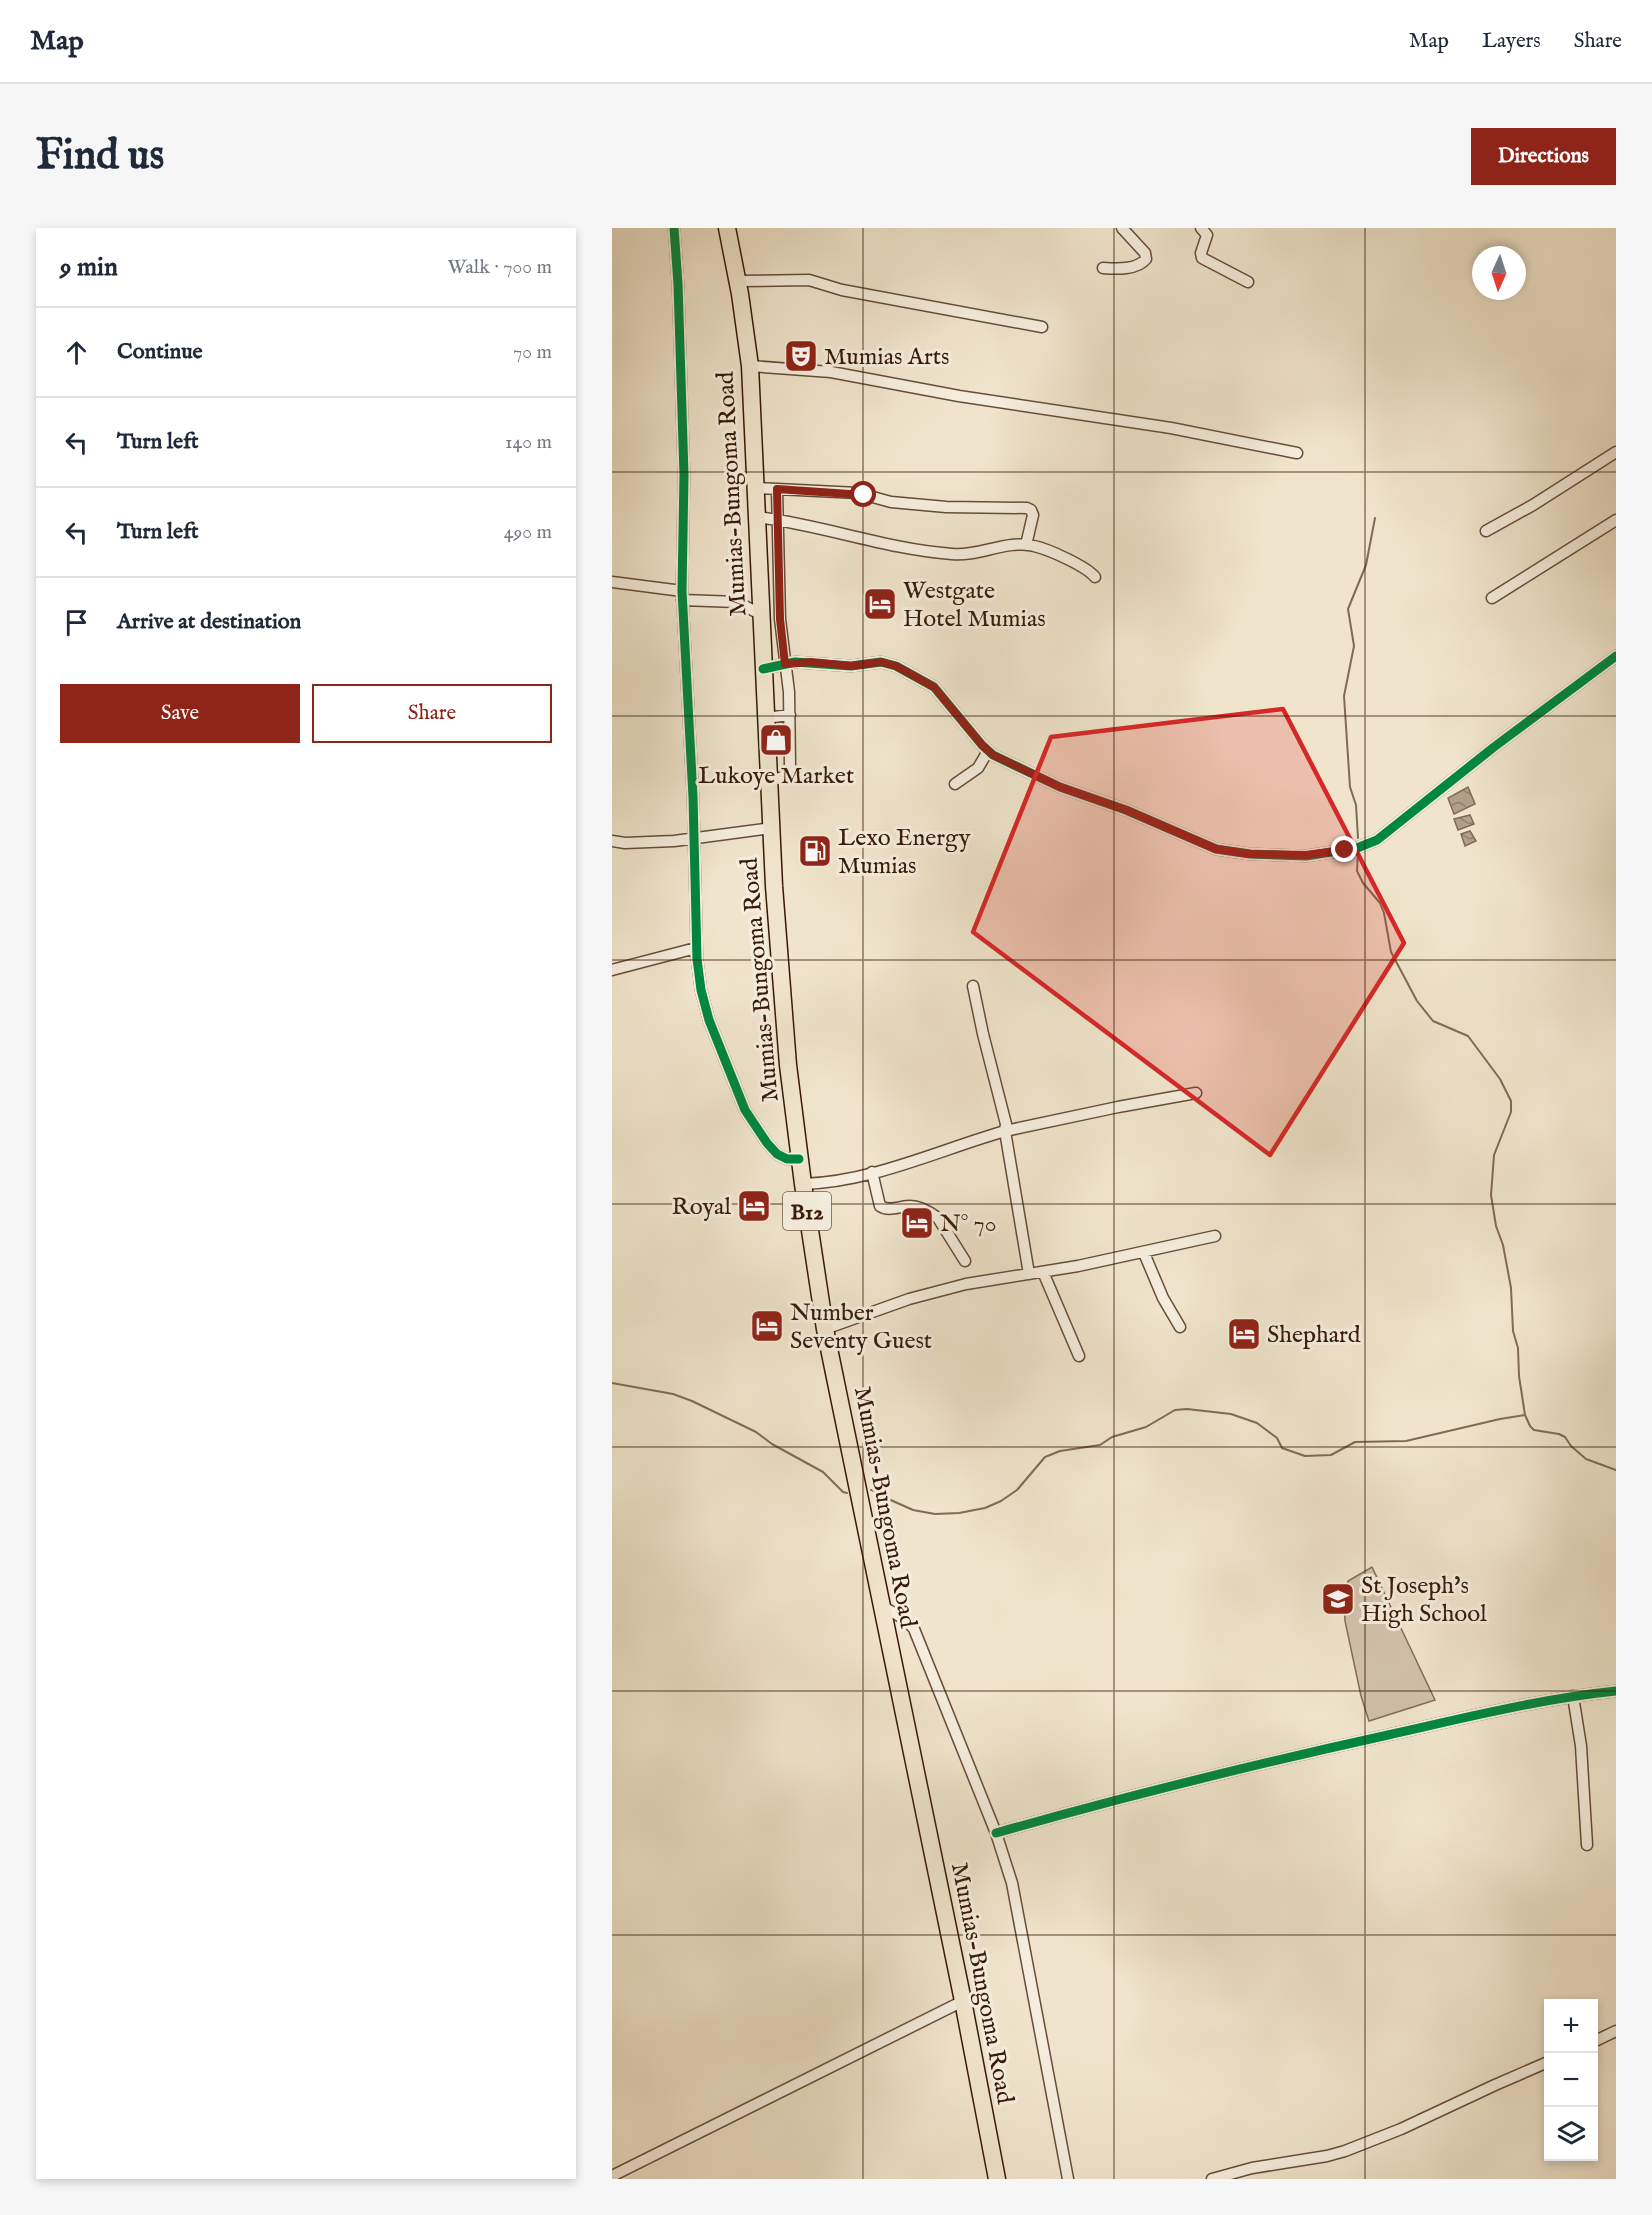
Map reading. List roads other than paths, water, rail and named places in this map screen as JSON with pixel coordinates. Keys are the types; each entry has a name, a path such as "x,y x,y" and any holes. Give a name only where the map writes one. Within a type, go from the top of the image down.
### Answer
{"highway":[{"name":"Mumias-Bungoma Road","path":"727,228 738,281 750,366 765,718 782,1005 803,1184 825,1329 963,2001 997,2179"}],"street":[{"path":"674,228 684,476 682,595 693,797 696,948 701,990 709,1020 746,1110 767,1143 777,1154 787,1159 800,1159"},
{"path":"1103,268 1134,266 1142,264 1146,259 1145,252 1122,228"},
{"path":"1201,228 1207,235 1201,253 1202,258 1248,282"},
{"path":"738,281 809,280 842,290 1042,327"},
{"path":"750,366 831,372 959,396 1170,428 1297,453"},
{"path":"1486,531 1533,505 1616,452"},
{"path":"756,488 858,493 891,502 939,507 1027,508 1033,515 1026,545"},
{"path":"769,781 783,778 788,772 790,715 780,619 777,489"},
{"path":"757,517 900,547 952,554 1026,545 1039,548 1084,567 1095,577"},
{"path":"1492,598 1616,520"},
{"path":"758,557 779,558"},
{"path":"612,582 737,602 761,617 780,619"},
{"path":"760,591 780,592"},
{"path":"763,662 784,658 851,666 881,662 896,666 934,687 988,751 1060,787 1126,810 1216,849 1250,854 1306,855 1365,846 1377,840 1494,747 1616,656"},
{"path":"765,718 790,715"},
{"path":"955,784 978,768 988,751"},
{"path":"612,841 625,843 674,841 771,828"},
{"path":"612,970 696,948"},
{"path":"974,986 983,1034 1006,1124 1005,1131 1029,1274"},
{"path":"803,1184 837,1180 872,1172 1005,1131 1196,1093"},
{"path":"872,1172 882,1208 909,1206 932,1214 938,1218 965,1261"},
{"path":"825,1329 920,1296 966,1284 1144,1253 1215,1236"},
{"path":"1144,1253 1163,1298 1180,1327"},
{"path":"1043,1272 1079,1356"},
{"path":"882,1606 906,1620 914,1629 996,1833 1019,1915 1068,2179"},
{"path":"996,1833 1296,1755 1467,1716 1573,1696 1616,1691"},
{"path":"1573,1696 1581,1746 1587,1845"},
{"path":"612,2176 963,2001"},
{"path":"1598,2040 1616,2031"},
{"path":"1212,2179 1345,2151 1401,2129 1544,2064"}],"water":[{"path":"1468,787 1475,804 1454,814 1448,798"},
{"path":"1470,815 1474,824 1458,830 1454,819"},
{"path":"1470,831 1476,841 1465,846 1461,834"}],"waterway":[{"path":"1358,838 1356,805 1350,787 1344,696 1354,646 1348,609 1366,565 1375,518"},
{"path":"1358,851 1357,871 1363,883 1380,903 1391,952 1417,1001 1433,1021 1468,1036 1500,1079 1511,1101 1511,1112 1494,1155 1491,1195 1511,1288 1513,1331 1518,1348 1519,1376 1525,1415 1534,1430 1559,1434 1565,1437 1571,1446 1586,1459 1616,1470"},
{"path":"612,1383 673,1394 692,1401 756,1432 772,1444 823,1472 843,1492 847,1493"},
{"path":"871,1490 913,1510 935,1514 959,1513 985,1508 1017,1490 1045,1457 1060,1451 1100,1445 1112,1437 1146,1427 1175,1410 1187,1409 1231,1414 1257,1423 1277,1438 1282,1448 1305,1456 1331,1455 1355,1442 1406,1441 1525,1415"}],"place":[{"name":"Mumias Arts","path":"801,356"},
{"name":"Westgate Hotel Mumias","path":"880,604"},
{"name":"Lukoye Market","path":"776,740"},
{"name":"Lexo Energy Mumias","path":"815,851"},
{"name":"Royal","path":"754,1206"},
{"name":"N° 70","path":"917,1223"},
{"name":"Number Seventy Guest","path":"767,1326"},
{"name":"Shephard","path":"1244,1334"},
{"name":"St Joseph's High School","path":"1338,1599"}]}
